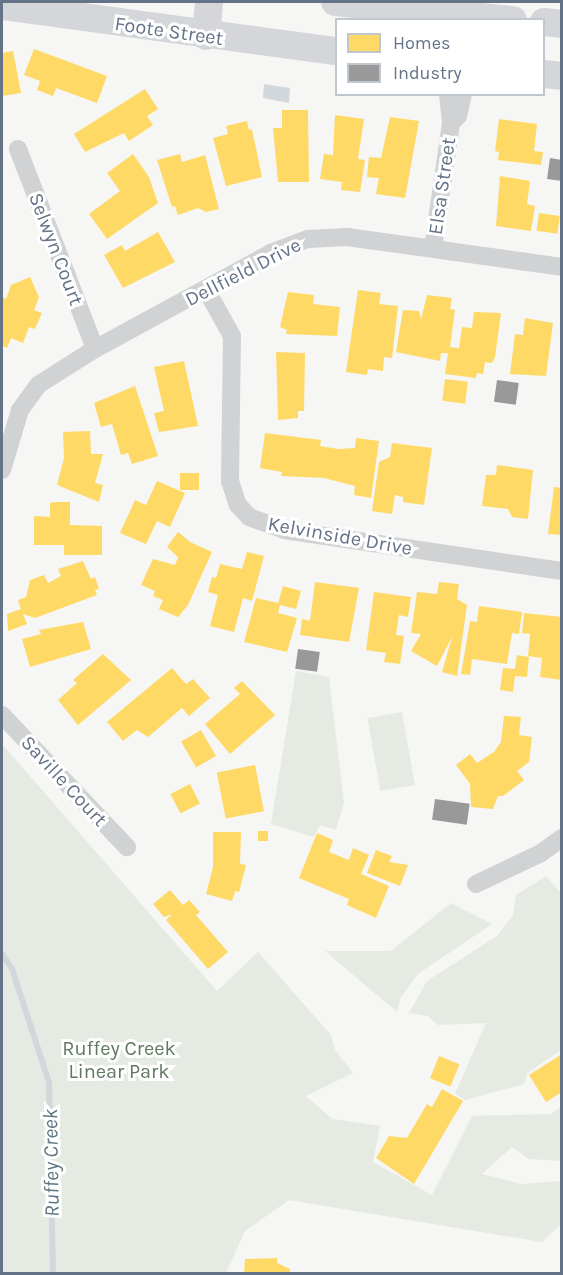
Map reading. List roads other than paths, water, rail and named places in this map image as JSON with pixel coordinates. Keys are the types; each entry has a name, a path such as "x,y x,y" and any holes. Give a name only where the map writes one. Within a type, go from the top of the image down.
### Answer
{"main road":[{"path":"206,36 209,2"},
{"path":"335,2 471,17"},
{"name":"Foote Street","path":"2,6 206,36 335,51"},
{"path":"545,22 561,24"},
{"path":"545,74 561,76"}],"street":[{"name":"Elsa Street","path":"433,248 452,123 448,96"},
{"name":"Elsa Street","path":"452,123 458,116 463,96"},
{"name":"Selwyn Court","path":"18,149 95,349"},
{"name":"Dellfield Drive","path":"2,471 20,410 38,385 95,349 207,291 271,253 308,239 347,237 561,267"},
{"name":"Kelvinside Drive","path":"207,291 232,336 230,481 238,505 249,517 284,530 561,571"},
{"name":"Saville Court","path":"2,715 127,847"},
{"path":"476,884 541,853 561,838"}],"waterway":[{"name":"Ruffey Creek","path":"2,954 12,969 49,1082 53,1274"}],"park label":[{"name":"Ruffey Creek Linear Park","path":"119,1060"}]}
